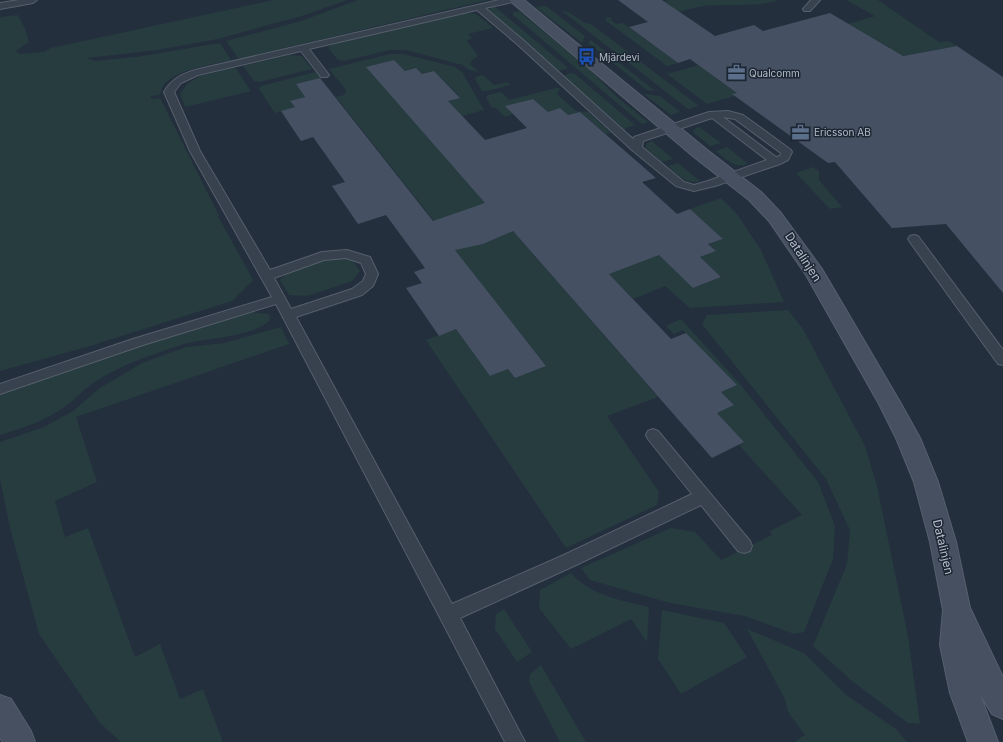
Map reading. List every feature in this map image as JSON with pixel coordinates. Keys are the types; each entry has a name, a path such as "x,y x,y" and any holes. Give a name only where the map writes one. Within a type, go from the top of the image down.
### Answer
{"street":[{"name":"Datalinjen","path":"516,0 755,196 775,217 793,241 890,402 908,438 926,482 943,542 956,609 990,683 1003,704"},
{"name":"Datalinjen","path":"956,609 954,645 964,693 983,742"},
{"path":"0,710 20,742"}],"lane":[{"path":"0,6 33,0"},
{"path":"510,0 194,73 177,82 169,92 195,151 267,276 515,742"},
{"path":"807,10 816,0"},
{"path":"480,8 520,42 636,148 680,184 694,188 732,177 776,162 784,158 787,152 739,117 728,114 713,114 638,139 636,148"},
{"path":"303,48 324,75"},
{"path":"713,114 776,162"},
{"path":"914,239 1003,360"},
{"path":"267,276 322,256 347,254 366,260 372,274 369,283 357,292 287,315"},
{"path":"0,389 138,342 278,299"},
{"path":"653,435 744,546"},
{"path":"447,615 570,560 703,496"}],"green space":[{"path":"274,0 347,0 305,15 218,39 157,50 87,58 94,61 136,57 220,43 231,60 194,68 176,75 162,87 160,95 150,96 152,99 160,98 218,216 253,280 232,301 90,346 0,371 0,17 18,15 25,29 29,42 16,51 20,54 44,52 51,48"},
{"path":"358,0 488,0 242,58 238,58 226,41 301,21"},
{"path":"846,0 878,0 939,42 949,41 957,46 877,60 890,48 848,24 875,16"},
{"path":"664,1 776,1 749,5 704,6 679,12"},
{"path":"494,6 567,67 567,69 556,71 488,12 490,8"},
{"path":"546,6 585,36 582,43 536,7"},
{"path":"519,11 588,68 617,97 648,122 642,124 513,15 513,12"},
{"path":"562,11 570,13 583,22 591,24 699,106 688,109"},
{"path":"466,13 476,14 493,28 468,34 472,38 467,41 478,56 472,60 470,64 479,72 469,70 462,65 406,50 390,50 344,61 338,60 328,48 330,45"},
{"path":"607,17 612,18 611,20 616,24 623,23 678,63 667,66 605,20"},
{"path":"591,40 655,91 647,90 588,43"},
{"path":"390,54 404,54 455,67 462,72 484,110 462,116 448,101 460,97 434,71 422,74 416,68 405,71 394,60 367,67 495,214 478,206 434,221 336,97 344,95 346,90 329,69"},
{"path":"290,55 302,56 312,69 260,82 254,81 243,66"},
{"path":"699,65 737,93 733,94 734,96 707,104 667,74"},
{"path":"235,67 251,91 185,107 180,94 187,84 200,76"},
{"path":"315,72 321,78 296,84 305,97 291,101 295,107 275,113 259,89 261,86"},
{"path":"571,73 575,74 635,125 624,129 564,77 565,75"},
{"path":"483,75 494,85 508,82 510,85 482,91 475,79 476,77"},
{"path":"560,88 557,94 576,111 588,112 611,133 606,134 580,112 568,115 548,112 533,99 506,106 513,114 505,117 495,107 492,108 486,97 488,95 501,92 509,100"},
{"path":"644,94 660,96 680,112 671,115"},
{"path":"699,127 721,143 710,146 694,133 693,130"},
{"path":"652,141 673,159 662,162 646,148 646,144"},
{"path":"727,147 748,164 734,164 716,151"},
{"path":"678,163 700,181 690,182 679,176 668,166"},
{"path":"813,167 819,171 819,180 842,207 830,209 796,173"},
{"path":"599,197 694,288 721,277 700,257 716,251 709,244 723,239 690,209 721,198 737,214 761,250 784,302 690,308 665,286 633,299 609,274"},
{"path":"504,221 658,397 607,416 659,492 657,505 566,548 426,340 456,329 490,376 508,369 515,378 546,366 447,240"},
{"path":"343,257 352,260 360,271 352,281 307,296 289,295 280,280 286,274 309,263"},
{"path":"788,310 803,329 865,446 877,486 908,636 920,724 908,723 852,681 813,646 847,564 850,530 826,479 702,324 707,315"},
{"path":"243,311 269,314 270,320 251,331 189,343 134,362 112,372 92,384 66,406 50,416 0,435 0,391"},
{"path":"681,319 740,384 818,482 835,526 833,559 804,632 794,634 745,616 670,603 590,580 581,568 671,528 695,532 721,560 772,535 770,531 802,515 739,445 744,442 717,413 734,405 721,392 736,385 683,330 674,334 666,326"},
{"path":"281,327 289,344 76,417 97,482 55,501 65,537 88,528 135,657 160,644 180,699 203,689 223,742 121,742 100,723 39,634 10,528 0,479 0,442 44,427 73,411 100,388 142,363 186,347 224,343"},
{"path":"571,573 579,581 597,592 649,607 647,642 631,619 571,649 539,608 540,590"},
{"path":"504,609 532,652 517,662 495,629 496,614"},
{"path":"662,610 724,623 747,657 681,694 658,659"},
{"path":"747,629 804,653 845,694 896,729 907,742 794,742 805,735 788,712 785,699"},
{"path":"541,665 586,742 560,742 529,682 530,674"}],"building":[{"path":"618,0 662,0 715,36 754,25 763,31 830,13 903,56 957,46 1003,77 1003,293 946,224 892,228 835,162 828,163 732,94 737,93 690,59 678,63 629,27 648,22"},
{"path":"394,60 405,71 416,68 422,74 434,71 460,98 448,101 485,140 527,128 505,106 533,99 548,112 560,108 568,115 580,112 656,178 642,182 677,214 690,209 723,239 708,244 716,251 700,257 721,277 693,288 659,255 609,274 671,339 686,333 737,385 721,392 734,405 717,413 744,442 712,458 513,231 483,244 455,250 546,366 515,378 508,369 490,376 456,329 439,336 406,288 422,283 414,272 425,268 386,215 358,224 332,186 345,182 313,137 301,141 281,111 295,107 290,101 305,97 296,84 320,78 433,221 485,203 366,67"}],"place":[{"name":"Mjärdevi","path":"586,57"},
{"name":"Qualcomm","path":"736,73"},
{"name":"Ericsson AB","path":"801,132"}]}
